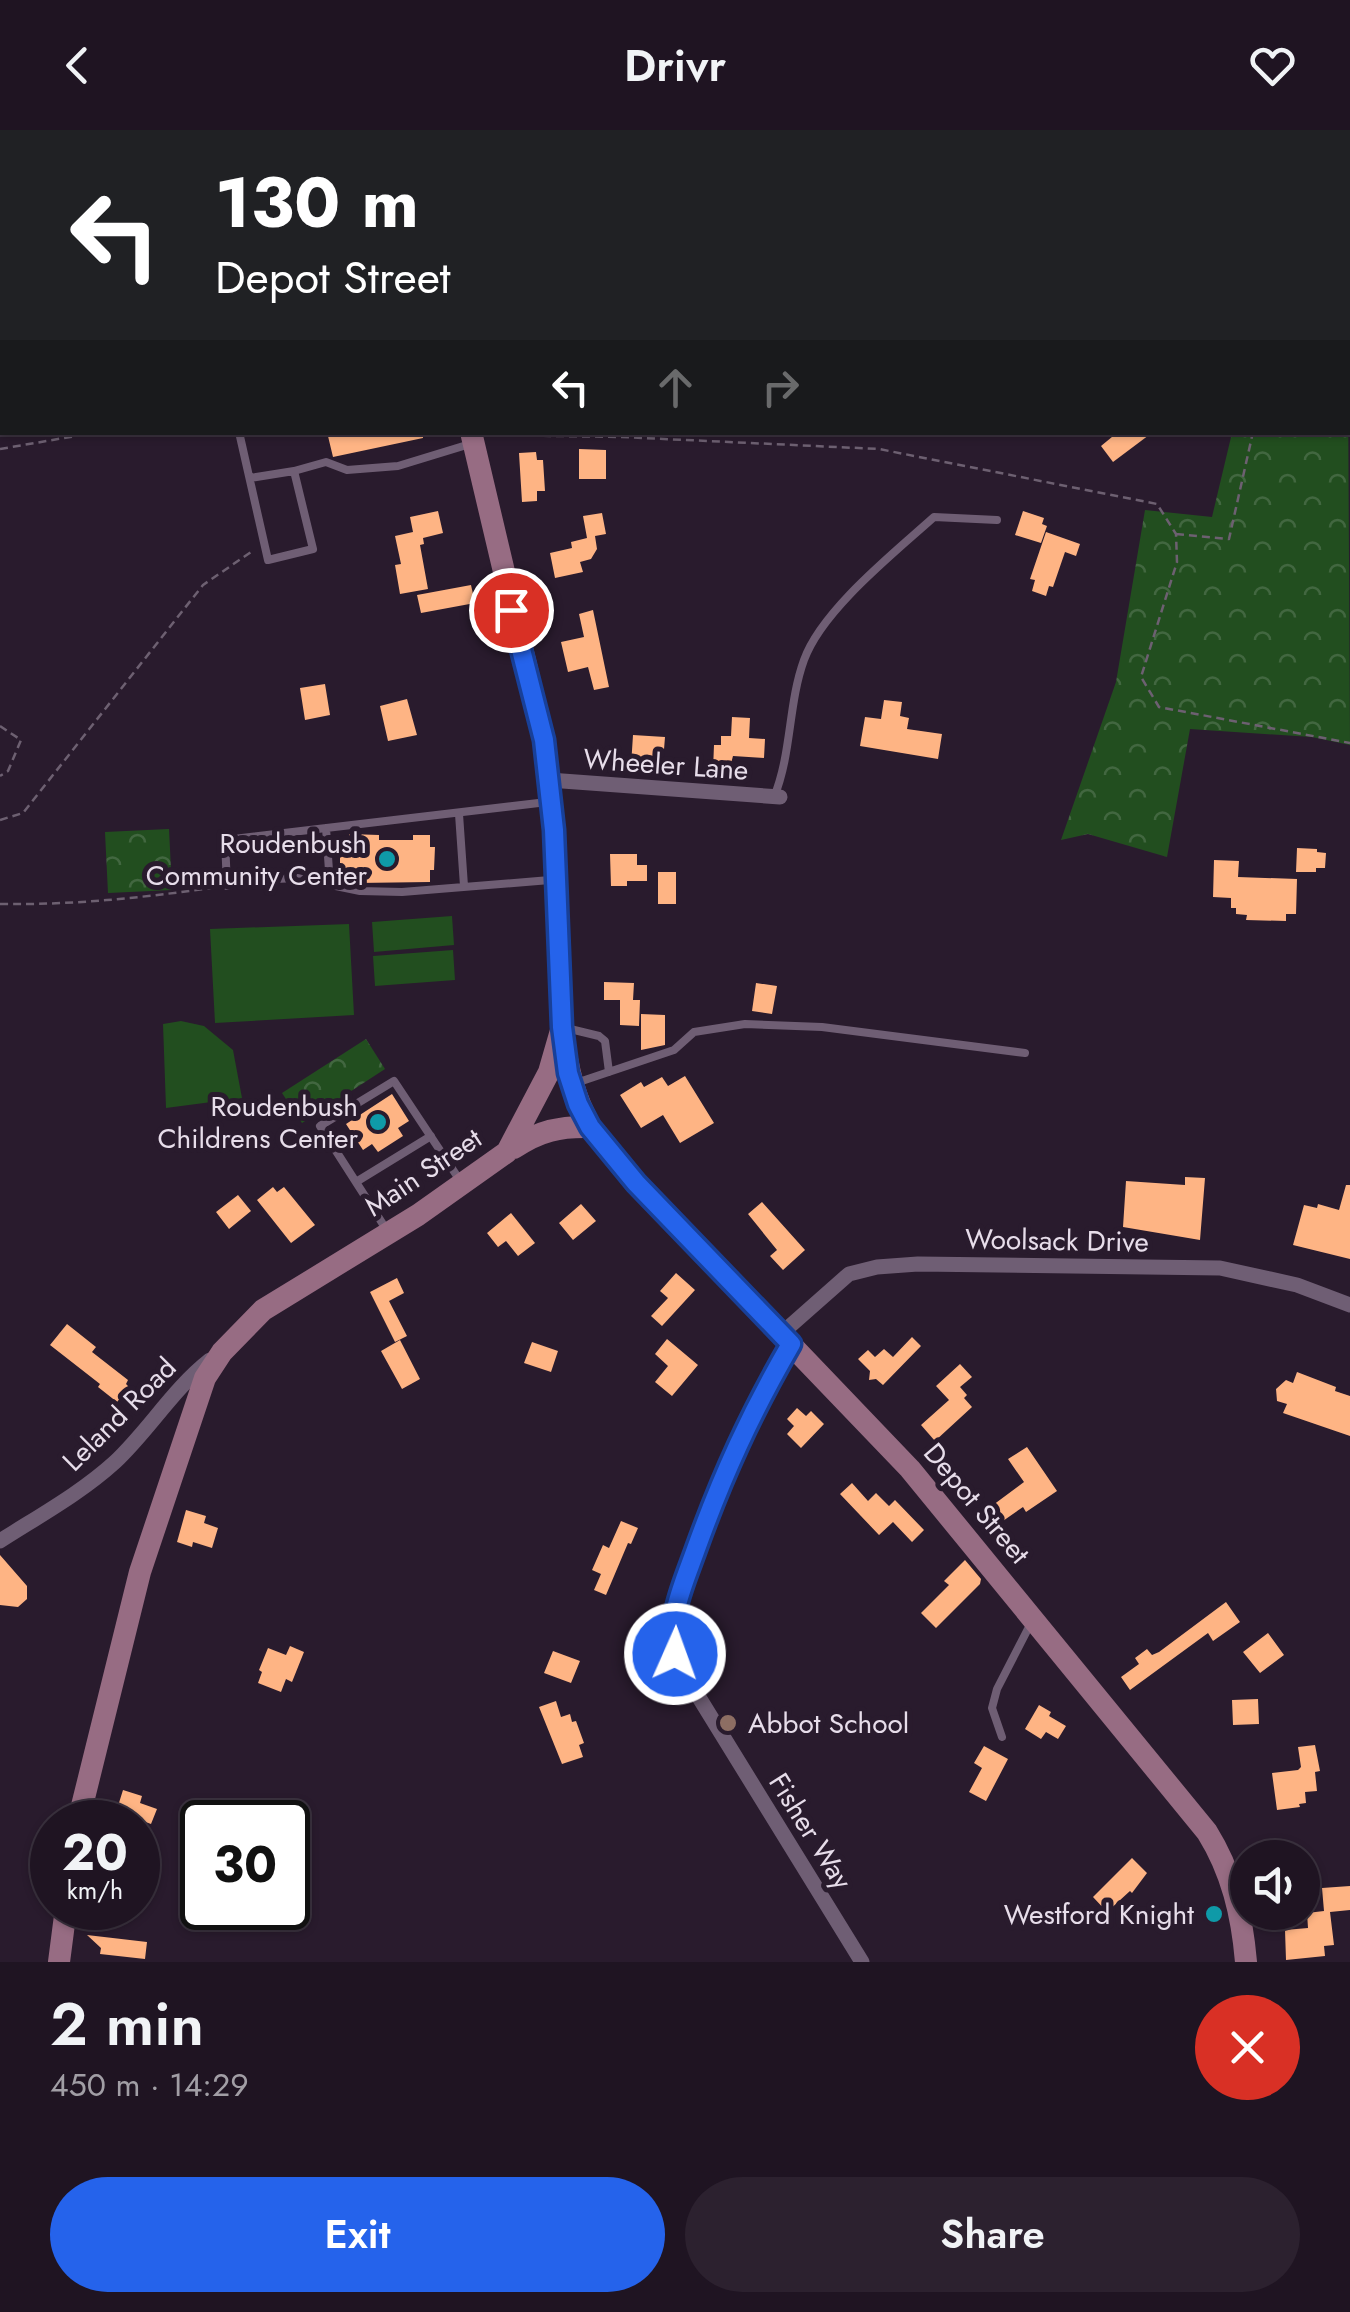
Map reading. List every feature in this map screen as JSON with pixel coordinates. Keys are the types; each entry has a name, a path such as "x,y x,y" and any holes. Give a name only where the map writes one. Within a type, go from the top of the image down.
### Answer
{"main road":[{"name":"Main Street","path":"83,1800 140,1572 205,1378 222,1352 262,1310 464,1186 508,1152 549,1072 562,1027 550,791 532,684 512,618 478,437"},
{"name":"Depot Street","path":"562,1027 572,1084 590,1127 636,1183 910,1469 1214,1844 1236,1896 1246,1962"},
{"path":"508,1152 535,1134 559,1127 590,1127"},
{"path":"59,1962 63,1930"}],"street":[{"name":"Wheeler Lane","path":"550,791 777,797"},
{"name":"Woolsack Drive","path":"786,1339 849,1274 878,1266 1220,1268 1296,1285 1350,1306"},
{"name":"Fisher Way","path":"786,1339 722,1478 675,1610 673,1646 678,1664 862,1962"},
{"name":"Leland Road","path":"0,1541 84,1488 171,1396 222,1352"}],"lane":[{"path":"240,435 268,560 314,549 294,471"},
{"path":"250,478 326,462 348,470 398,466 478,437"},
{"path":"777,797 804,658 831,616 934,517 997,520"},
{"path":"550,791 459,814 225,840 227,886 298,878 360,891 402,892 557,879"},
{"path":"459,814 464,886"},
{"path":"326,828 330,885"},
{"path":"572,1084 674,1050 694,1032 745,1024 822,1027 1024,1053"},
{"path":"562,1027 605,1041 609,1072"},
{"path":"388,1233 320,1126 394,1082 464,1186"},
{"path":"356,1182 431,1136"},
{"path":"1002,1737 992,1708 996,1689 1033,1619"}],"path":[{"path":"0,449 81,435"},
{"path":"1176,534 1228,538 1252,435"},
{"path":"478,437 622,436 879,449 1156,504 1176,534 1177,562 1141,676 1159,707 1350,743"},
{"path":"0,820 23,814 203,584 264,543"},
{"path":"0,726 21,740 8,771 0,776"},
{"path":"0,904 69,905 227,886"}],"green space":[{"path":"1232,435 1348,435 1350,745 1312,737 1190,729 1167,857 1088,834 1061,840 1116,682 1145,510 1212,517"},
{"path":"169,829 172,890 108,893 105,832"},
{"path":"452,916 454,945 374,952 372,922"},
{"path":"349,924 354,1015 215,1023 210,929"},
{"path":"453,950 455,980 375,986 373,956"},
{"path":"181,1021 204,1026 233,1050 242,1098 166,1108 163,1024"},
{"path":"366,1039 385,1069 302,1123 282,1093"}],"building":[{"path":"328,435 423,435 423,438 333,457"},
{"path":"1114,435 1149,435 1113,462 1101,446"},
{"path":"579,449 606,450 606,479 579,479"},
{"path":"536,452 537,460 543,460 545,491 537,491 537,501 522,502 519,453"},
{"path":"438,511 443,533 423,538 424,544 420,545 428,589 400,594 395,565 401,564 395,536 413,532 410,517"},
{"path":"1023,511 1044,518 1042,524 1047,526 1041,543 1015,535"},
{"path":"602,513 606,534 595,536 597,549 591,559 580,562 583,572 555,578 550,553 572,548 571,542 587,538 583,516"},
{"path":"1046,532 1080,544 1076,556 1065,552 1046,596 1032,591 1035,580 1030,579"},
{"path":"471,585 475,603 421,613 417,595"},
{"path":"593,610 609,687 594,690 588,667 568,672 561,642 584,637 579,614"},
{"path":"325,684 330,715 305,720 300,688"},
{"path":"407,699 417,735 388,741 380,706"},
{"path":"884,700 902,702 900,716 909,718 907,729 942,734 938,759 860,746 865,717 881,719"},
{"path":"732,717 750,718 749,738 765,739 764,758 733,756 729,771 713,770 714,745 721,745 721,736 731,736"},
{"path":"633,735 665,737 663,762 652,761 651,768 631,766"},
{"name":"Roudenbush Community Center","path":"349,834 379,835 379,840 413,840 413,835 430,835 430,847 435,847 430,882 357,883 340,878 340,839 349,839"},
{"path":"1297,848 1326,853 1325,868 1296,872"},
{"path":"610,854 637,854 637,865 647,865 647,881 611,886"},
{"path":"1214,860 1239,861 1238,877 1297,879 1296,914 1286,914 1286,921 1246,920 1247,915 1236,914 1231,898 1213,897"},
{"path":"658,872 676,872 676,904 658,904"},
{"path":"604,982 634,983 633,1000 640,1000 639,1026 620,1025 620,1000 604,1000"},
{"path":"756,983 777,986 772,1014 752,1011"},
{"path":"641,1014 665,1015 665,1045 641,1050"},
{"path":"685,1076 714,1123 680,1143 663,1115 641,1128 620,1095 641,1082 644,1087 662,1077 668,1086"},
{"name":"Roudenbush Childrens Center","path":"392,1094 409,1121 398,1128 403,1136 378,1152 372,1144 363,1150 346,1124"},
{"path":"1185,1177 1205,1178 1200,1240 1123,1227 1126,1181 1185,1185"},
{"path":"1346,1185 1350,1185 1350,1259 1293,1245 1304,1205 1339,1210"},
{"path":"273,1187 277,1192 284,1187 315,1225 291,1243 257,1200"},
{"path":"238,1195 251,1211 229,1229 216,1212"},
{"path":"762,1202 805,1250 783,1270 770,1256 777,1250 748,1214"},
{"path":"581,1204 596,1221 573,1240 559,1223"},
{"path":"511,1213 535,1243 518,1256 506,1241 498,1247 487,1233"},
{"path":"676,1273 695,1290 662,1326 651,1316 668,1298 660,1291"},
{"path":"397,1278 404,1293 389,1301 407,1336 395,1342 370,1292"},
{"path":"67,1324 96,1347 92,1352 128,1380 129,1387 117,1402 50,1345"},
{"path":"912,1337 921,1346 883,1385 876,1379 869,1380 870,1371 858,1359 868,1350 875,1357 884,1349 893,1357"},
{"path":"667,1339 698,1365 672,1396 655,1382 668,1366 655,1354"},
{"path":"400,1340 420,1379 402,1389 381,1351"},
{"path":"532,1342 558,1351 551,1372 524,1363"},
{"path":"960,1364 972,1377 960,1387 972,1407 935,1441 921,1425 949,1400 936,1386"},
{"path":"1297,1372 1350,1396 1350,1436 1283,1413 1287,1404 1277,1401 1276,1389 1286,1380 1293,1383"},
{"path":"797,1408 806,1416 811,1411 824,1424 801,1448 787,1434 794,1426 787,1419"},
{"path":"1027,1447 1057,1491 1026,1512 1023,1507 1000,1523 989,1508 1024,1482 1008,1459"},
{"path":"852,1483 868,1501 876,1493 889,1506 895,1500 924,1530 912,1542 893,1522 879,1535 840,1494"},
{"path":"186,1510 206,1516 204,1523 218,1528 212,1548 177,1542"},
{"path":"621,1521 638,1528 606,1595 594,1590 601,1574 592,1570 603,1545 609,1548"},
{"path":"0,1555 27,1586 27,1599 18,1607 0,1605"},
{"path":"965,1560 981,1579 980,1584 936,1628 921,1613 949,1585 944,1581"},
{"path":"1226,1602 1240,1622 1213,1641 1208,1633 1130,1690 1121,1677 1139,1664 1135,1658 1147,1649 1152,1655 1159,1652"},
{"path":"1268,1633 1284,1655 1260,1673 1243,1652"},
{"path":"290,1646 304,1652 292,1682 286,1679 281,1692 258,1683 268,1648 286,1655"},
{"path":"553,1651 580,1661 571,1683 544,1673"},
{"path":"1258,1699 1259,1724 1233,1725 1232,1700"},
{"path":"556,1701 561,1717 570,1714 572,1722 576,1721 584,1743 579,1745 583,1757 562,1764 539,1707"},
{"path":"1039,1705 1066,1726 1058,1739 1046,1732 1041,1739 1025,1729"},
{"path":"1315,1745 1320,1771 1315,1772 1317,1791 1305,1792 1306,1803 1299,1804 1300,1807 1277,1810 1272,1773 1298,1770 1298,1747"},
{"path":"984,1746 1008,1759 986,1801 969,1792 982,1768 974,1763"},
{"path":"123,1790 142,1796 141,1800 120,1800"},
{"path":"1132,1858 1147,1873 1132,1893 1107,1912 1093,1897"},
{"path":"1350,1886 1350,1910 1330,1912 1334,1945 1324,1946 1325,1956 1286,1960 1285,1930 1320,1930 1320,1911 1324,1911 1322,1888"},
{"path":"87,1935 147,1942 145,1959 100,1954 101,1948"}],"place":[{"name":"Roudenbush Community Center","path":"387,859"},
{"name":"Roudenbush Childrens Center","path":"378,1122"},
{"name":"Abbot School","path":"728,1723"},
{"name":"Westford Knight","path":"1214,1914"}],"route":[{"path":"511,610 544,740 554,830 562,1027 568,1073 578,1104 610,1154 791,1344 751,1414 722,1478 675,1610 675,1654"}]}
